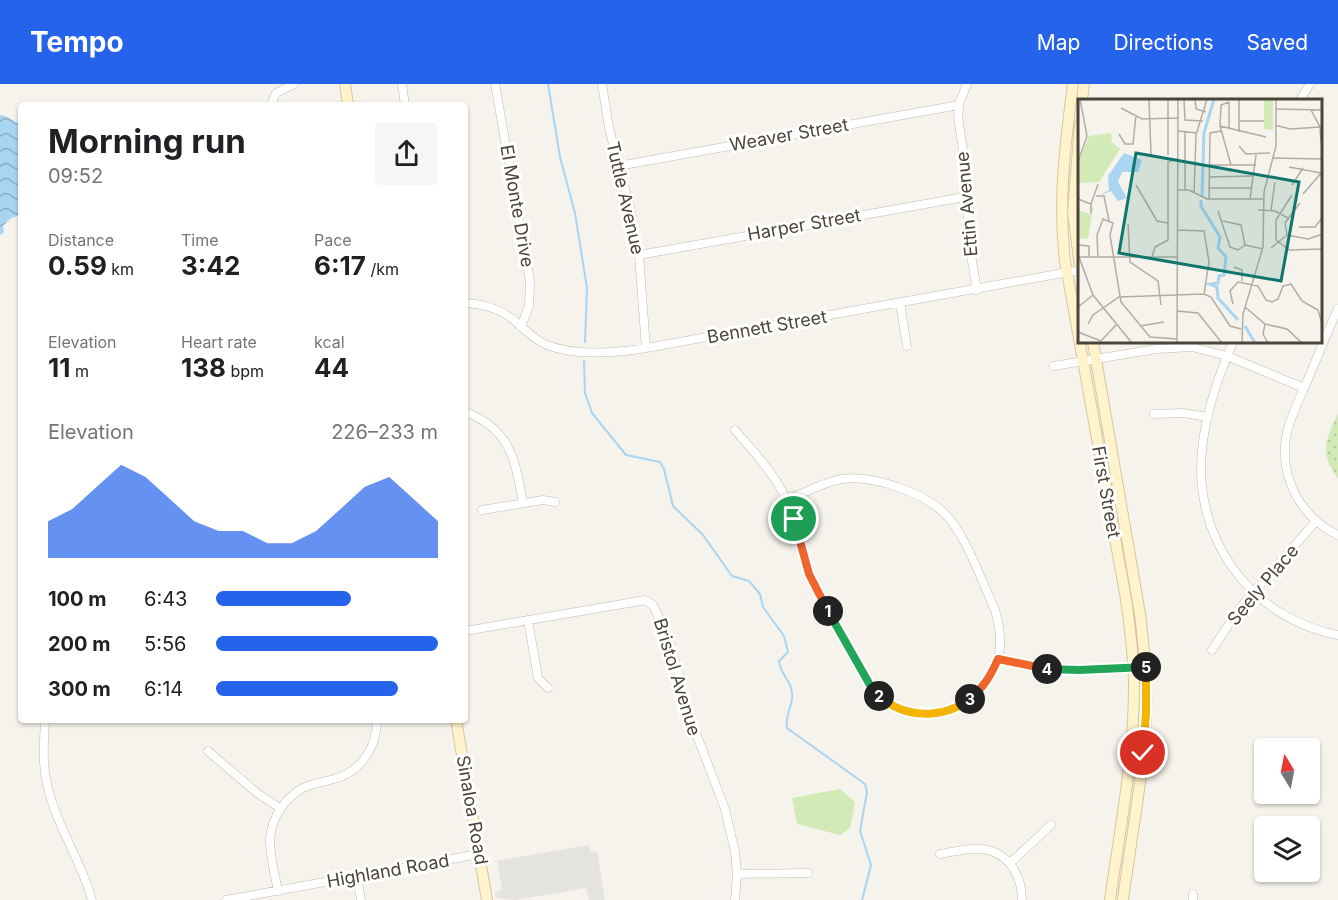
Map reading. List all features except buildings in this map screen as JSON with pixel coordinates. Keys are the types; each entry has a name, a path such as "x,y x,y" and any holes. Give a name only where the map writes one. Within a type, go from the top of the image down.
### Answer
{"main road":[{"path":"345,84 348,102"},
{"name":"First Street","path":"1073,84 1061,192 1062,230 1078,332"},
{"path":"1082,99 1084,84"},
{"path":"1078,149 1073,212 1078,253"},
{"name":"First Street","path":"1080,344 1126,599 1134,668 1133,723 1110,900"},
{"name":"First Street","path":"1093,344 1140,614 1146,667 1143,753 1123,900"},
{"name":"Sinaloa Road","path":"457,723 487,900"}],"street":[{"path":"272,102 276,93 294,84"},
{"path":"402,84 405,102"},
{"name":"El Monte Drive","path":"495,84 530,281 529,306 521,327"},
{"name":"Tuttle Avenue","path":"602,84 609,128 631,211 639,255 646,348"},
{"name":"Ettin Avenue","path":"967,84 959,105 959,129 970,196 967,232 977,290"},
{"path":"1301,99 1310,84"},
{"name":"Weaver Street","path":"618,166 959,105"},
{"name":"Harper Street","path":"639,255 970,196"},
{"name":"Bennett Street","path":"468,304 495,309 541,342 565,350 612,352 977,290 1078,270"},
{"path":"900,303 907,346"},
{"path":"1323,344 1338,309"},
{"path":"1232,344 1216,382 1208,417 1201,468 1202,492 1207,515 1224,556 1254,594 1296,622 1338,635"},
{"path":"1323,344 1288,431 1285,462 1295,494 1304,507 1316,521 1338,535"},
{"path":"1054,366 1155,345 1192,347 1227,356 1304,388"},
{"path":"1154,414 1183,413 1208,417"},
{"path":"468,414 487,423 506,442 515,463 523,503"},
{"path":"735,430 770,471 787,500 816,589 870,685 886,702 900,709 934,714 968,701 981,689 998,659 1001,634 995,610 959,532 948,517 935,505 910,492 855,478 829,482 787,500"},
{"path":"482,510 543,500 555,502"},
{"name":"Seely Place","path":"1212,650 1229,623 1316,521"},
{"name":"Bristol Avenue","path":"468,630 640,600 654,605 674,655 681,694 697,742 725,809 731,830 737,874 735,900"},
{"path":"528,620 538,678 548,688"},
{"path":"998,659 1058,670 1146,667"},
{"path":"45,723 44,758 47,786 55,810 82,869 92,900"},
{"path":"278,891 270,839 280,808 303,788 344,776 359,765 374,743 377,723"},
{"path":"208,751 256,793 280,808"},
{"path":"1010,863 1051,825"},
{"path":"940,854 982,849 997,854 1010,863 1018,875 1022,900"},
{"name":"Highland Road","path":"226,900 479,854"},
{"path":"737,874 808,873"},
{"path":"357,877 361,900"}],"green space":[{"path":"1338,413 1338,479 1328,461 1326,446"},
{"path":"840,789 855,802 850,828 840,835 797,824 792,798"}],"shaded area":[{"path":"588,845 591,852 597,851 605,900 589,900 586,888 515,900 496,898 495,892 502,890 497,861"}],"water":[{"path":"0,115 18,123 18,215 3,226 4,232 0,235"}],"waterway":[{"path":"548,84 560,157 575,213 587,288 585,342"},
{"path":"584,361 585,393 592,413 626,455 660,462 664,469 673,506 703,535 732,576 749,581 760,594 763,607 784,636 788,652 779,661 792,693 787,728 865,784 867,792 860,831 871,865 862,900"}],"route":[{"path":"794,519 809,574 816,589 870,685 886,702 916,713 934,714 951,709 968,701 981,689 998,659 1058,670 1146,667 1143,753"}]}
